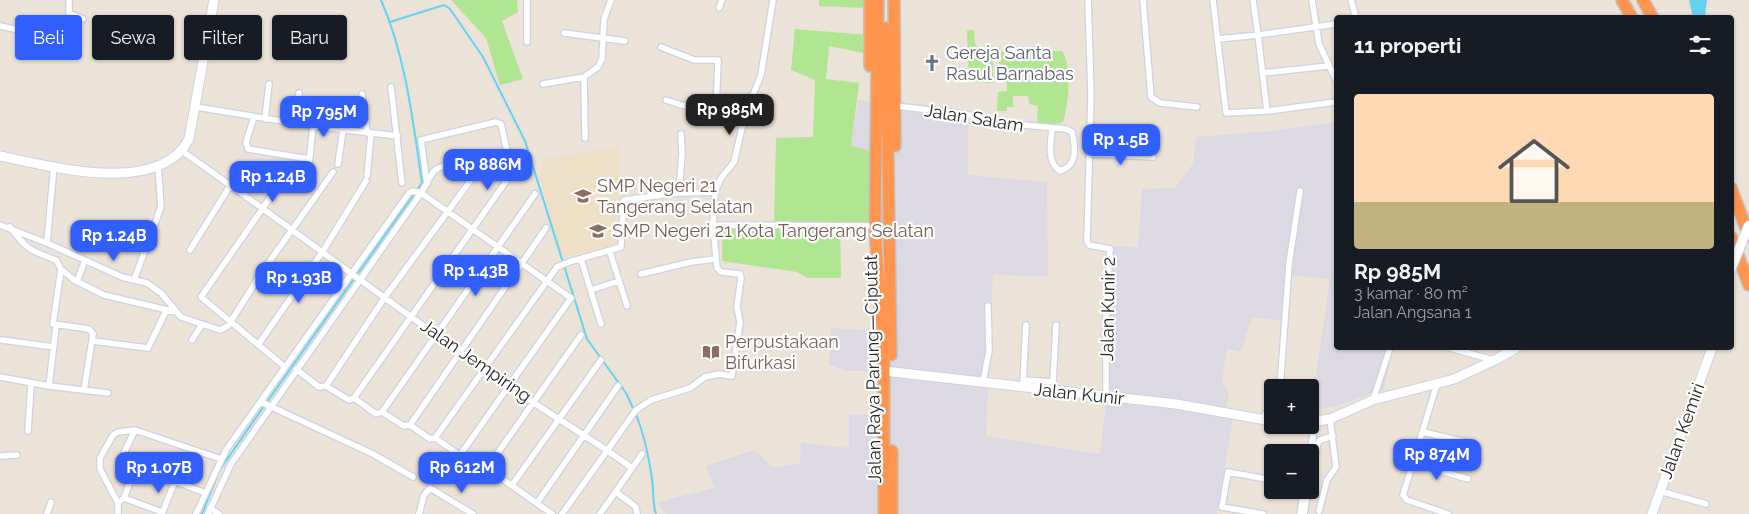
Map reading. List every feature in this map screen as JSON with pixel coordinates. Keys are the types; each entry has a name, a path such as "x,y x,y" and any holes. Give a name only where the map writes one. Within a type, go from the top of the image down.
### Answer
{"highway":[{"path":"870,0 873,230"},
{"path":"873,230 878,0"},
{"path":"885,0 889,230"},
{"path":"889,230 894,210 896,106 894,0"},
{"path":"1622,0 1630,15"},
{"path":"1643,0 1651,15"},
{"path":"1734,196 1749,236"},
{"name":"Jalan Raya Parung—Ciputat","path":"873,230 888,371 892,514"},
{"name":"Jalan Raya Parung—Ciputat","path":"884,514 889,230"},
{"path":"1734,245 1749,285"}],"street":[{"path":"69,0 69,13 83,19"},
{"path":"211,15 214,0"},
{"path":"527,0 527,42"},
{"path":"543,84 584,78 601,62 604,19 611,0"},
{"path":"719,8 722,0"},
{"path":"562,514 634,412 651,400 690,388 706,377 719,374 732,376 740,322 737,307 741,275 721,272 717,268 714,258 715,192 721,178 734,162 745,115 761,75 773,0"},
{"name":"Jalan Kunir 2","path":"1088,0 1090,154 1087,241 1089,245 1108,248 1110,251 1106,314 1106,396"},
{"path":"1143,0 1151,97 1160,103 1197,107"},
{"path":"1213,0 1219,39 1226,113 1334,102"},
{"path":"1253,0 1267,110"},
{"path":"1312,0 1315,28 1328,66 1334,76"},
{"path":"1352,0 1355,15"},
{"path":"1219,39 1334,24"},
{"path":"0,26 15,29"},
{"path":"564,34 625,41"},
{"path":"661,47 694,60 718,60 716,109"},
{"path":"0,156 114,173 132,172 170,160 182,151 189,139 204,60"},
{"path":"1263,73 1328,66"},
{"path":"584,78 585,138"},
{"path":"265,119 269,84"},
{"path":"391,87 402,183"},
{"path":"297,124 299,93"},
{"path":"258,345 323,251 366,179 369,134 362,94"},
{"path":"666,100 681,105 745,115"},
{"name":"Jalan Salam","path":"896,106 964,114 1014,124 1066,129 1072,132 1074,154 1069,168 1060,171 1054,167 1050,160 1052,129"},
{"path":"196,107 297,124 398,136"},
{"path":"254,117 246,142 248,149 309,162 313,126"},
{"path":"296,369 320,387 326,386 349,400 354,398 474,230 515,168 515,164 507,151 499,122 424,139 421,143 428,184"},
{"path":"338,164 343,130"},
{"path":"679,193 682,154 681,134"},
{"name":"Jalan Jempiring","path":"182,151 323,251 360,282 632,468"},
{"path":"220,514 209,511 231,464 296,369 360,282 437,168 449,164 487,158 507,151"},
{"path":"1090,154 1153,157"},
{"path":"326,386 385,298 487,158"},
{"path":"47,243 54,165"},
{"path":"134,280 161,207 158,165"},
{"path":"190,250 243,165"},
{"path":"285,367 228,322 201,297 290,169"},
{"path":"0,225 10,227 122,277 147,283 161,293 180,317 201,326 220,330 228,326 228,322 333,172"},
{"path":"196,514 221,458 350,273 409,193 413,191 421,193 571,298 460,455"},
{"path":"1281,379 1289,264 1300,191"},
{"path":"435,438 561,264 619,249 622,244 624,200 679,193 715,192"},
{"path":"354,398 376,414 382,412 535,194"},
{"path":"714,225 873,230"},
{"path":"1734,262 1749,225"},
{"path":"10,227 30,251 56,260 61,269 74,280 104,295 176,312"},
{"path":"410,425 546,228"},
{"path":"610,252 627,306"},
{"path":"641,274 714,258"},
{"path":"581,259 601,324"},
{"path":"74,280 78,279 85,260"},
{"path":"49,386 56,326 52,320 61,269"},
{"path":"591,290 619,281"},
{"path":"983,382 989,350 988,306"},
{"path":"93,341 148,348 166,311"},
{"path":"1026,325 1023,384 1054,382 1056,326"},
{"path":"56,326 88,329 93,334 84,390"},
{"path":"192,340 201,326"},
{"path":"382,412 404,426 410,425 430,439 435,438 481,470 487,468 581,334"},
{"path":"2,340 54,347"},
{"path":"1373,400 1389,350"},
{"path":"1458,350 1495,360"},
{"path":"1319,421 1330,419 1373,400 1454,379 1512,350"},
{"name":"Jalan Kemiri","path":"1652,514 1709,350"},
{"path":"512,485 601,360"},
{"name":"Jalan Kunir","path":"888,371 983,382 1023,384 1262,418"},
{"path":"0,377 32,384 108,393"},
{"path":"28,431 32,384"},
{"path":"1437,384 1404,490 1404,498 1448,514"},
{"path":"537,503 618,386"},
{"path":"261,402 373,454 413,477"},
{"path":"1318,510 1327,480 1336,467 1330,419"},
{"path":"118,514 118,503 100,469 100,458 113,435 118,432 135,430 221,458"},
{"path":"135,430 122,457 124,460 205,493"},
{"path":"1423,432 1474,444"},
{"path":"1318,444 1320,440 1333,436"},
{"path":"600,514 642,454"},
{"path":"0,456 17,455"},
{"path":"1413,463 1468,479"},
{"path":"118,503 124,498 136,466"},
{"path":"487,468 552,514"},
{"path":"1263,514 1222,507 1228,472 1264,479"},
{"path":"124,498 162,513 175,481"},
{"path":"418,514 424,494 430,488 473,514"},
{"path":"1660,491 1706,504"},
{"path":"616,492 636,507 637,514"},
{"path":"1300,514 1302,499"},
{"path":"1304,514 1306,499"},
{"path":"47,514 51,502"}],"shaded area":[{"path":"858,100 968,111 968,175 1047,182 1048,276 993,275 986,436 1100,454 1108,391 1112,246 1138,247 1142,189 1175,188 1193,164 1196,137 1272,131 1334,122 1334,350 1393,350 1384,389 1334,407 1319,409 1319,379 1315,379 1330,279 1286,275 1282,321 1252,317 1241,352 1227,349 1222,380 1229,394 1226,411 1234,412 1217,514 665,514 658,502 714,488 706,466 754,450 774,468 800,463 801,443 849,448 849,415 883,414 884,371 846,371 829,365 831,328 883,331 880,153 851,146"},
{"name":"SMP Negeri 21 Tangerang Selatan","path":"619,147 621,241 616,244 560,258 540,176 546,158"}],"green space":[{"path":"451,0 517,0 518,12 502,21 523,79 500,85 486,38"},
{"path":"819,0 867,0 867,8 819,6"},
{"path":"795,29 867,35 868,54 829,46 826,79 859,83 851,146 880,153 881,224 840,223 841,278 807,278 797,272 722,261 723,223 774,221 776,138 813,137 815,80 791,70"},
{"path":"967,30 974,30 975,44 982,52 993,53 993,83 969,82"},
{"path":"1062,51 1068,75 1067,105 1063,122 1052,125 1037,123 1038,106 1029,104 1028,96 1013,96 1013,107 1007,107 1007,111 997,111 998,92 1007,91 1007,74 999,73 999,52"}],"water":[{"path":"1689,0 1707,0 1705,15 1693,15"}],"waterway":[{"path":"381,0 397,44 408,90 422,183 417,190"},
{"path":"390,22 444,5 450,9 483,57 525,141 587,339 626,393 634,410"},
{"path":"267,402 414,194"},
{"path":"202,514 219,471 264,406"},
{"path":"636,414 648,454 656,514"}],"place":[{"name":"Gereja Santa Rasul Barnabas","path":"932,63"},
{"name":"SMP Negeri 21 Tangerang Selatan","path":"583,196"},
{"name":"SMP Negeri 21 Kota Tangerang Selatan","path":"598,231"},
{"name":"Perpustakaan Bifurkasi","path":"711,352"}]}
